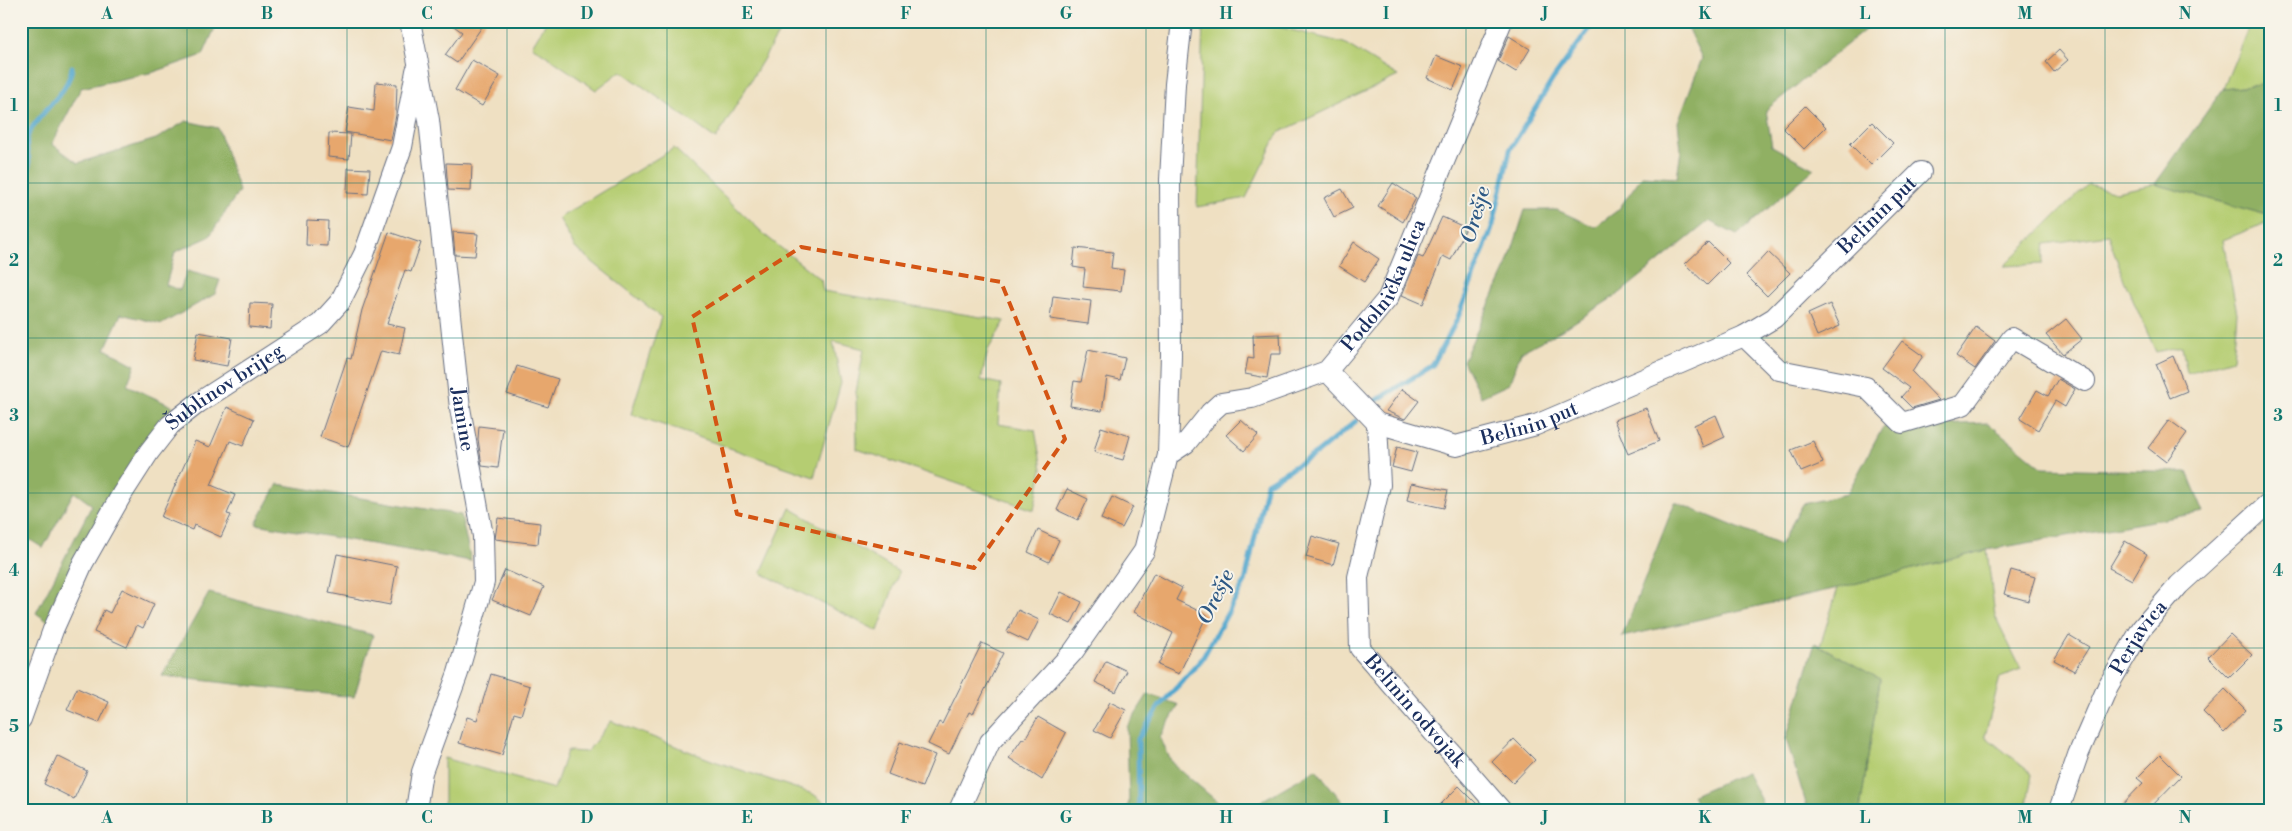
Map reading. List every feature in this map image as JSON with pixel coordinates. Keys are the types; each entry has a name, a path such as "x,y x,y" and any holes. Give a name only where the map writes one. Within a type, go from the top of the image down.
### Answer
{"street":[{"name":"Jamine","path":"410,21 430,120 460,408 483,536 484,582 458,673 422,772 416,810"},
{"path":"959,810 990,742 1073,652 1144,551 1168,455 1171,355 1170,180 1175,84 1182,21"},
{"name":"Podolnička ulica","path":"1168,455 1186,443 1210,413 1221,403 1252,398 1327,371 1388,298 1502,21"},
{"name":"Šublinov brijeg","path":"21,719 54,630 83,563 122,494 164,431 170,424 198,403 320,324 340,302 364,254 402,147 418,62"},
{"name":"Belinin put","path":"1327,371 1377,423 1456,446 1536,425 1744,336 1774,318 1921,172"},
{"path":"1744,336 1779,370 1866,388 1902,423 1963,405 2012,338 2085,381"},
{"name":"Belinin odvojak","path":"1377,423 1380,484 1358,577 1360,648 1501,810"},
{"name":"Perjavica","path":"2059,810 2078,756 2108,686 2142,628 2179,585 2271,501"}],"highlighted area":[{"path":"801,247 1001,282 1065,439 974,568 737,514 692,317"}],"green space":[{"path":"21,21 218,21 203,55 154,72 81,88 52,144 78,163 156,139 186,121 218,128 239,191 209,237 175,252 166,285 180,290 187,271 220,280 215,294 162,324 121,314 105,349 135,365 127,385 174,407 140,451 50,623 36,613 92,505 74,492 43,548 21,534"},
{"path":"547,21 786,21 716,139 621,71 596,90 532,46"},
{"path":"1203,21 1270,21 1271,25 1344,43 1398,76 1278,133 1246,198 1197,207"},
{"path":"1684,21 1876,21 1766,110 1772,146 1814,169 1737,235 1709,221 1620,293 1562,330 1521,352 1509,384 1481,397 1463,361 1507,266 1525,210 1557,210 1595,227 1618,210 1642,176 1677,178 1681,150 1678,122 1702,58"},
{"path":"2251,21 2271,21 2271,84 2223,89"},
{"path":"2271,84 2271,216 2155,184 2223,89"},
{"path":"674,148 766,236 821,280 823,291 1005,321 988,350 981,380 1001,384 998,424 1035,430 1042,469 1034,510 857,449 856,392 864,349 833,341 841,383 814,477 631,414 661,317 575,248 559,218"},
{"path":"2088,184 2116,192 2155,184 2271,216 2271,221 2223,240 2237,313 2233,359 2187,373 2182,346 2156,352 2124,280 2108,235 2045,244 2042,264 2004,266"},
{"path":"1988,423 2043,468 2187,472 2204,512 1987,550 1838,588 1622,637 1675,502 1780,545 1803,504 1847,494 1883,427"},
{"path":"278,484 461,515 471,561 256,524"},
{"path":"790,508 899,572 878,631 761,573"},
{"path":"1987,550 1995,616 2021,669 2000,677 1985,736 2032,774 2026,810 1860,810 1880,680 1820,646 1838,588"},
{"path":"209,593 373,635 354,697 162,676"},
{"path":"1815,643 1880,679 1860,810 1808,810 1786,739"},
{"path":"1148,694 1179,705 1160,737 1172,763 1227,810 1125,810 1129,803 1127,727"},
{"path":"611,721 714,761 813,794 835,810 444,810 444,758 554,789 567,751 587,752"},
{"path":"1316,769 1349,810 1246,810"},
{"path":"1746,772 1766,810 1699,810 1693,795"}],"building":[{"path":"447,21 486,21 457,63 445,55 462,32"},
{"path":"1509,36 1530,49 1516,72 1498,61"},
{"path":"2059,50 2068,60 2054,72 2046,62"},
{"path":"1436,56 1463,67 1453,90 1427,78"},
{"path":"472,60 500,76 482,106 455,90"},
{"path":"376,82 397,84 396,115 391,140 345,132 349,107 374,111"},
{"path":"1805,106 1826,127 1804,149 1783,128"},
{"path":"1872,122 1893,143 1871,165 1850,144"},
{"path":"329,133 351,134 349,159 328,157"},
{"path":"446,163 472,164 471,191 448,190"},
{"path":"348,168 370,169 368,194 347,193"},
{"path":"1393,183 1416,198 1403,222 1378,206"},
{"path":"1342,189 1353,208 1334,217 1324,198"},
{"path":"1442,217 1466,228 1451,260 1443,256 1423,304 1402,295 1418,256 1423,258"},
{"path":"307,220 328,221 327,246 306,245"},
{"path":"389,232 421,243 411,272 405,270 387,324 405,328 399,355 381,351 348,447 320,437 347,358 351,359 362,310"},
{"path":"453,232 478,234 475,256 455,255"},
{"path":"1354,242 1379,259 1364,282 1339,266"},
{"path":"1708,242 1729,263 1707,285 1685,264"},
{"path":"1075,248 1113,252 1111,268 1124,270 1121,291 1083,287 1085,269 1073,267"},
{"path":"1768,252 1790,273 1767,296 1746,275"},
{"path":"1053,296 1091,301 1088,324 1050,319"},
{"path":"250,303 272,304 270,329 249,327"},
{"path":"1830,304 1840,326 1817,336 1808,314"},
{"path":"2066,319 2082,339 2063,354 2046,335"},
{"path":"1976,327 1995,341 1975,369 1956,356"},
{"path":"198,332 232,338 227,366 193,360"},
{"path":"1280,334 1281,354 1271,354 1267,378 1245,374 1248,358 1254,359 1253,335"},
{"path":"1902,341 1923,356 1912,372 1939,400 1912,408 1901,397 1909,388 1882,368"},
{"path":"1088,350 1125,358 1120,380 1107,377 1102,411 1070,406 1074,381 1081,382"},
{"path":"2173,356 2187,391 2170,398 2156,364"},
{"path":"517,366 558,379 548,407 507,394"},
{"path":"2058,379 2075,389 2065,407 2055,401 2038,430 2020,419 2037,390 2048,396"},
{"path":"1402,389 1419,401 1405,419 1386,411"},
{"path":"227,407 254,419 243,446 230,441 211,485 235,495 227,514 231,515 221,537 194,525 192,530 161,517 195,441 210,447"},
{"path":"1646,408 1659,441 1628,454 1614,420"},
{"path":"1716,415 1725,437 1703,447 1694,425"},
{"path":"1241,420 1258,435 1244,451 1226,435"},
{"path":"2169,420 2187,433 2166,462 2148,448"},
{"path":"479,426 503,429 498,468 482,466 478,439"},
{"path":"1101,427 1130,436 1123,460 1094,452"},
{"path":"1813,441 1823,463 1801,472 1791,450"},
{"path":"1397,447 1417,452 1411,472 1392,467"},
{"path":"1411,483 1448,490 1444,508 1407,500"},
{"path":"1067,489 1088,499 1078,520 1057,510"},
{"path":"1112,497 1133,507 1122,528 1101,519"},
{"path":"498,518 540,523 538,544 495,539"},
{"path":"1038,530 1059,540 1049,562 1028,552"},
{"path":"1312,536 1339,544 1333,565 1306,557"},
{"path":"2125,541 2147,554 2132,580 2109,568"},
{"path":"337,554 397,566 390,605 329,593"},
{"path":"505,570 544,587 531,616 492,600"},
{"path":"2011,570 2035,577 2028,601 2004,594"},
{"path":"1154,573 1182,588 1176,600 1207,615 1179,674 1158,665 1173,633 1134,612"},
{"path":"122,589 154,604 143,628 137,625 127,647 94,632 104,610 110,613"},
{"path":"1061,592 1082,602 1071,624 1050,614"},
{"path":"1018,610 1039,620 1028,642 1007,632"},
{"path":"2230,634 2252,655 2229,678 2208,657"},
{"path":"2069,635 2089,647 2074,671 2054,660"},
{"path":"982,643 1003,653 973,714 969,712 949,754 928,744 939,722 942,724"},
{"path":"1106,661 1127,671 1116,692 1095,682"},
{"path":"491,674 530,686 521,715 514,713 502,755 459,743 467,717 477,720"},
{"path":"77,688 109,702 99,723 67,710"},
{"path":"2225,689 2246,710 2224,733 2203,712"},
{"path":"1110,702 1126,710 1110,738 1094,730"},
{"path":"1038,717 1066,733 1042,780 1009,758 1022,739 1024,740"},
{"path":"1514,739 1535,760 1513,783 1492,762"},
{"path":"900,742 935,755 922,787 888,774"},
{"path":"2160,755 2181,776 2148,810 2117,810 2143,783 2137,778"},
{"path":"57,756 87,771 74,799 44,784"},
{"path":"1459,786 1483,810 1435,810"}],"waterway":[{"name":"Orešje","path":"1375,401 1432,366 1457,320 1493,225 1510,150 1553,79 1595,21"},
{"path":"21,192 29,169 26,143 28,135 39,118 60,94 70,77 72,67"},
{"name":"Orešje","path":"1139,810 1138,739 1159,707 1202,659 1245,582 1267,483 1317,453 1356,421"}]}
